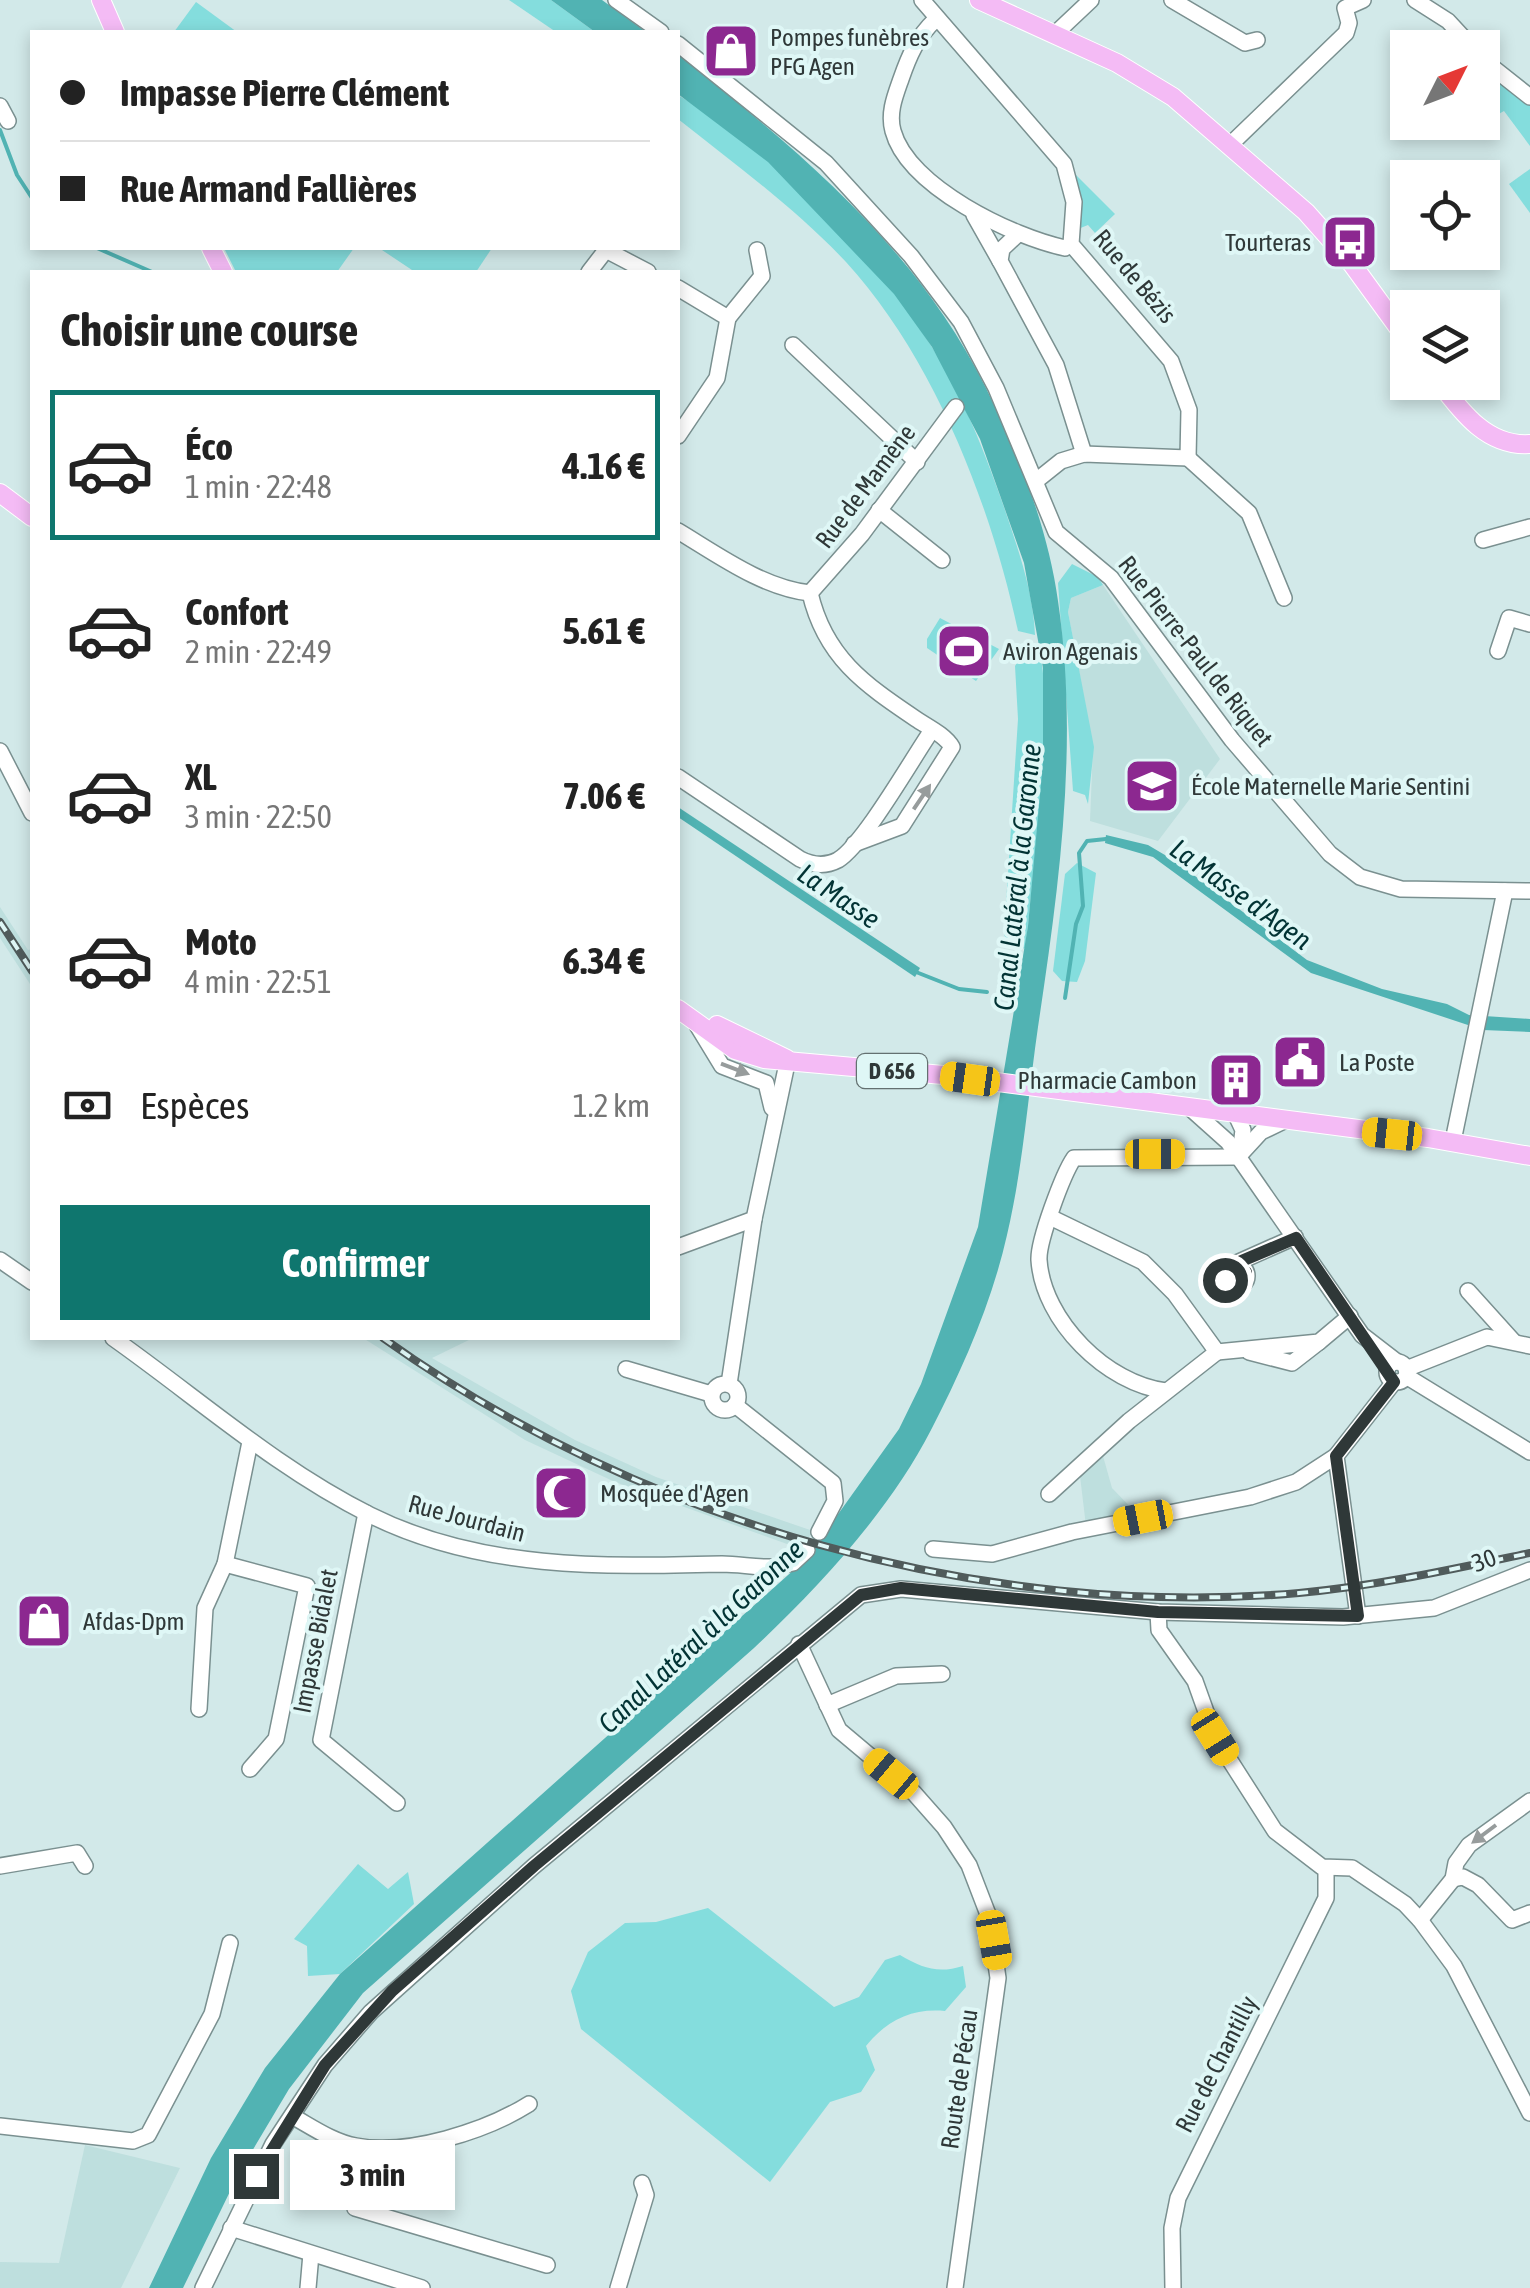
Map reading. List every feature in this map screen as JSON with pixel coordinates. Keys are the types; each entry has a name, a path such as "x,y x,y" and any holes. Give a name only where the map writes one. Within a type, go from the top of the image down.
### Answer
{"main road":[{"path":"100,0 114,30"},
{"path":"979,0 1056,33 1173,97 1232,144 1306,212 1352,264 1390,317"},
{"path":"1455,400 1484,432 1506,442 1530,444"},
{"path":"1,492 30,516"},
{"name":"D 656","path":"680,998 726,1032 788,1059"},
{"path":"691,1019 726,1032"},
{"name":"D 656","path":"691,1019 736,1050 764,1059 996,1082 1453,1142 1530,1156"}],"street":[{"path":"616,0 658,30"},
{"path":"1056,33 1091,0"},
{"path":"1172,0 1245,43 1257,40"},
{"path":"1232,144 1346,33 1349,22 1344,8 1363,0"},
{"path":"1415,0 1456,30"},
{"path":"928,8 893,101 893,132 935,184 974,215 1065,248 1072,244"},
{"name":"Rue de Bézis","path":"928,8 1064,164 1074,202 1072,244 1171,362 1189,410 1188,458"},
{"name":"Rue Pierre-Paul de Riquet","path":"680,46 826,164 911,256 962,322 1010,418 1056,532 1112,578 1232,740 1340,863 1372,882 1401,890 1530,891"},
{"path":"1500,74 1530,98"},
{"path":"974,215 1056,365 1084,454"},
{"path":"1000,261 1002,249 1018,234"},
{"path":"591,270 606,250"},
{"path":"609,250 644,270"},
{"path":"680,433 718,378 728,318 762,276 757,250"},
{"path":"680,289 728,318"},
{"path":"794,345 917,462"},
{"name":"Rue de Mamène","path":"810,593 917,462 956,407"},
{"path":"1036,481 1061,461 1084,454 1188,458 1249,512 1284,598"},
{"path":"879,510 942,560"},
{"path":"1484,540 1530,527"},
{"path":"680,533 742,569 792,591 810,593 816,621 840,661 856,678 950,742 952,752 902,826 854,844"},
{"path":"1498,650 1509,618 1530,624"},
{"path":"680,779 809,863 832,863 854,844 932,730"},
{"path":"0,752 30,809"},
{"path":"873,817 882,833"},
{"path":"1453,1142 1505,892"},
{"path":"691,1019 722,1066 766,1083 774,1118"},
{"path":"728,1384 754,1219 788,1059"},
{"path":"1190,1108 1239,1156 1362,1335 1398,1373 1530,1452"},
{"path":"1228,1142 1236,1115"},
{"path":"1236,1115 1243,1130 1239,1156"},
{"path":"1166,1391 1130,1380 1061,1323 1039,1262 1074,1158 1239,1156 1260,1132 1286,1120"},
{"path":"1052,1218 1123,1250 1156,1272 1217,1352"},
{"path":"680,1245 754,1219"},
{"path":"1232,1265 1296,1238"},
{"path":"0,1260 30,1281"},
{"path":"1468,1291 1522,1344"},
{"path":"1048,1494 1217,1352 1249,1352 1319,1342 1350,1316"},
{"path":"1487,1337 1491,1316"},
{"path":"933,1548 992,1554 1072,1532 1250,1497 1296,1482 1336,1456 1398,1373 1487,1337 1522,1344"},
{"name":"Rue Jourdain","path":"116,1340 250,1442 366,1513 463,1547 595,1568 775,1567 793,1563 807,1550"},
{"path":"626,1368 712,1394"},
{"path":"712,1394 718,1386 728,1384 737,1391 735,1406"},
{"path":"712,1394 717,1408 735,1406 833,1483 835,1501 823,1524"},
{"path":"199,1709 205,1608 225,1564 250,1442"},
{"path":"1336,1456 1358,1616"},
{"name":"Impasse Bidalet","path":"366,1513 321,1740 397,1803"},
{"path":"225,1564 307,1586 276,1739 250,1769"},
{"name":"30","path":"202,2288 292,2116 336,2050 392,1991 850,1601 888,1589 1158,1612 1358,1616 1426,1610 1530,1570"},
{"path":"1158,1612 1159,1630 1195,1681 1215,1737 1263,1814 1289,1845 1326,1868 1352,1868 1405,1904 1420,1920 1454,1966 1530,2114"},
{"name":"Route de Pécau","path":"798,1644 842,1733 914,1793 944,1827 969,1865 989,1917 998,1978 955,2288"},
{"path":"827,1705 896,1676 942,1674"},
{"path":"1420,1920 1453,1879 1456,1863 1470,1845 1530,1801"},
{"path":"0,1866 77,1853 85,1866"},
{"name":"Rue de Chantilly","path":"1173,2288 1172,2228 1178,2198 1326,1898 1326,1868"},
{"path":"1453,1879 1463,1877 1478,1886 1512,1920 1530,1912"},
{"path":"0,2126 133,2141 148,2136 212,2014 230,1943"},
{"path":"292,2116 334,2140 358,2146 460,2135 506,2118 530,2104"},
{"path":"358,2146 355,2208 547,2265"},
{"path":"618,2288 646,2195 642,2183"},
{"path":"231,2228 405,2286 422,2288"},
{"path":"308,2288 311,2254"}],"shaded area":[{"path":"509,0 551,0 592,30 553,30"},
{"path":"551,0 602,0 643,30 592,30"},
{"path":"196,2 234,30 175,30"},
{"path":"680,57 767,127 850,204 924,289 957,335 997,411 1030,491 1053,574 1067,708 1064,815 1025,1131 1001,1260 985,1310 943,1407 914,1460 852,1546 754,1648 363,1993 289,2089 239,2173 183,2288 149,2288 211,2158 265,2068 340,1974 806,1559 899,1429 921,1384 978,1227 1028,926 1043,762 1043,668 1024,563 980,439 932,347 894,294 768,162 680,96"},
{"path":"1500,79 1524,102 1530,100 1530,146 1504,111 1500,113"},
{"path":"680,96 750,145 818,206 879,273 930,344 963,404 997,489 1024,572 1035,635 1018,631 975,484 955,435 906,342 846,262 765,188 680,121"},
{"path":"1530,169 1530,213 1509,184"},
{"path":"1075,174 1115,214 1095,233 1088,225 1078,229"},
{"path":"225,250 353,250 338,270 235,270"},
{"path":"382,250 491,250 477,270 412,270"},
{"path":"1072,564 1098,577 1103,585 1071,598 1068,612 1094,747 1088,804 1085,795 1073,791 1058,583"},
{"path":"1103,585 1220,759 1158,841 1090,821 1093,747 1068,612 1071,598"},
{"name":"Aviron Agenais","path":"940,618 999,649 976,681 927,648 927,639"},
{"path":"1029,644 1040,651 1045,754 1025,948 1017,950 1004,935 1018,719 1015,666"},
{"path":"680,808 920,968 915,977 680,818"},
{"path":"1106,835 1148,845 1175,861 1307,960 1382,989 1447,1004 1469,1015 1530,1019 1530,1032 1483,1030 1311,973 1153,857 1105,843"},
{"path":"1077,863 1096,873 1085,961 1077,982 1062,981 1053,971 1065,874"},
{"path":"0,907 30,950 30,984 0,938"},
{"path":"366,1340 469,1340 432,1358 575,1440 656,1477 813,1531 801,1549 615,1482 525,1440"},
{"path":"1103,1456 1112,1488 1138,1515 1086,1526 1080,1476"},
{"path":"358,1864 388,1889 408,1872 414,1904 340,1974 308,1976 307,1946 294,1939"},
{"path":"708,1908 834,2007 859,1997 885,1960 900,1955 930,1968 963,1966 966,1987 945,2011 911,2014 874,2037 866,2046 875,2070 861,2092 830,2102 770,2182 581,2029 571,1991 588,1952 625,1923 656,1922"},
{"path":"85,2145 180,2168 121,2288 0,2288 0,2262 59,2263"}],"waterway":[{"name":"La Masse","path":"0,130 17,175 30,195"},
{"name":"La Masse","path":"102,250 147,270"},
{"name":"La Masse d'Agen","path":"1065,998 1076,924 1083,906 1079,853 1087,841 1106,839"},
{"name":"La Masse","path":"916,972 959,989 987,992"}],"railway":[{"path":"0,922 30,968"},
{"path":"386,1340 483,1403 590,1459 702,1507 819,1545 938,1573 1059,1590 1179,1597 1299,1593 1415,1576 1530,1553"}],"place":[{"name":"Pompes funèbres PFG Agen","path":"731,51"},
{"name":"Tourteras","path":"1350,242"},
{"name":"Aviron Agenais","path":"964,651"},
{"name":"École Maternelle Marie Sentini","path":"1152,786"},
{"name":"La Poste","path":"1300,1062"},
{"name":"Pharmacie Cambon","path":"1236,1080"},
{"name":"Mosquée d'Agen","path":"561,1493"},
{"name":"Afdas-Dpm","path":"44,1621"}],"route":[{"path":"256,2176 336,2050 392,1991 534,1866 861,1595 901,1588 1158,1612 1358,1616 1336,1456 1394,1382 1296,1238 1232,1265 1242,1266 1246,1272 1240,1286 1230,1286 1225,1280"}],"water label":[{"name":"Canal Latéral à la Garonne","path":"1017,877"},
{"name":"Canal Latéral à la Garonne","path":"701,1636"}]}
